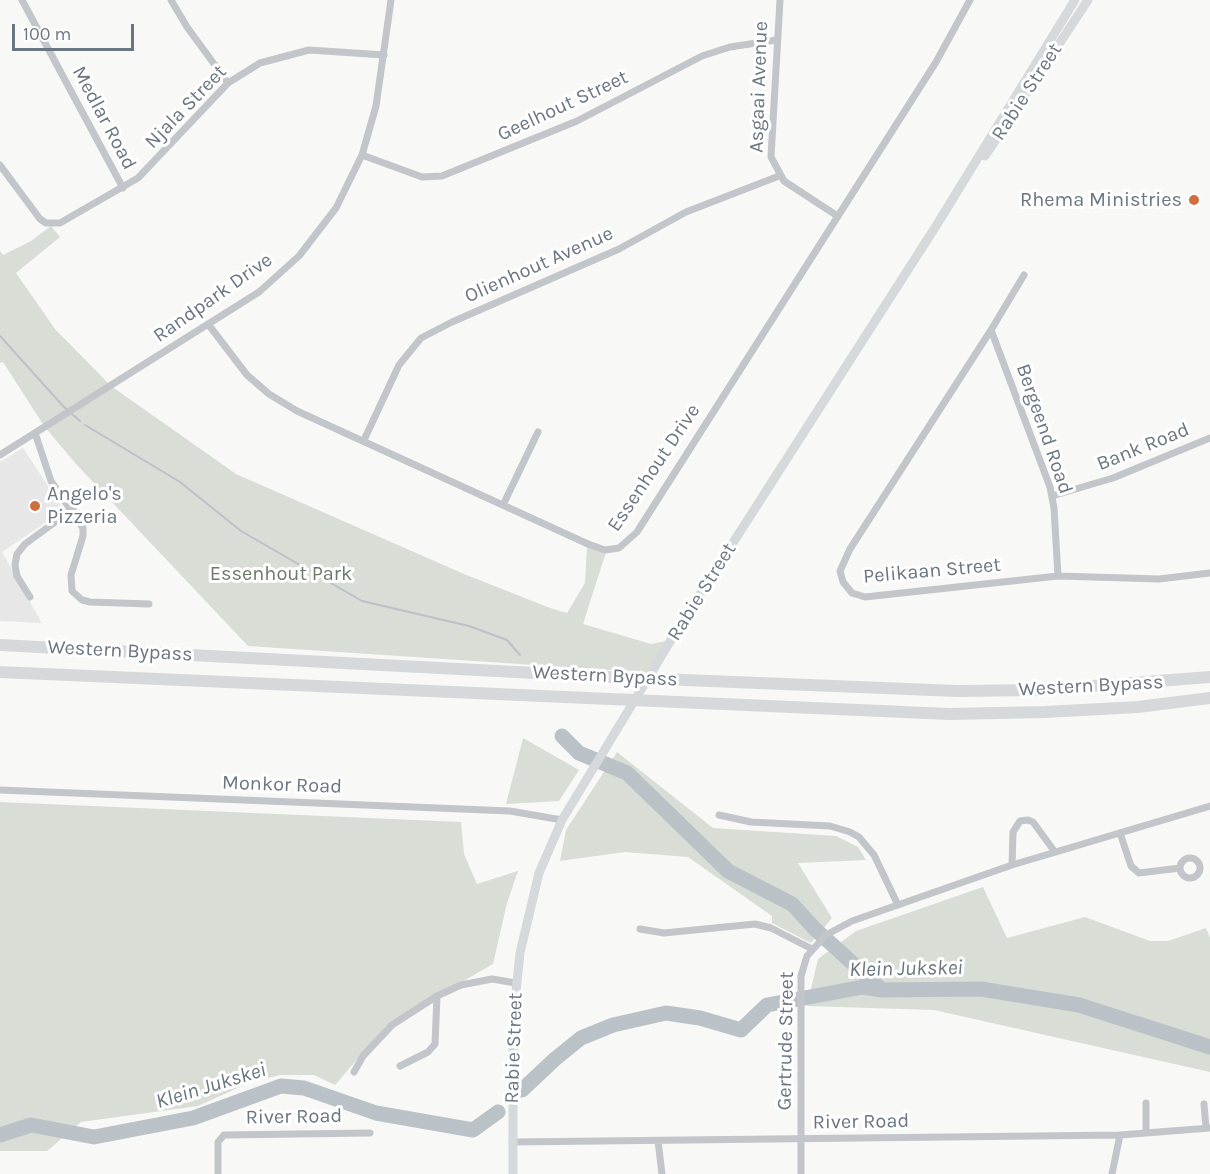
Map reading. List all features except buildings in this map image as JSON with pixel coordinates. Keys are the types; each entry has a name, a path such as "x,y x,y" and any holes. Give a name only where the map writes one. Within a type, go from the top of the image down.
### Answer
{"highway":[{"name":"Western Bypass","path":"0,645 611,677 957,691 1040,690 1210,677"},
{"name":"Western Bypass","path":"0,672 949,714 1138,707 1210,698"}],"street":[{"name":"Medlar Road","path":"22,0 123,188"},
{"path":"171,0 187,27 228,83"},
{"name":"Randpark Drive","path":"0,455 259,292 299,256 336,208 363,155 376,106 391,0"},
{"name":"Asgaai Avenue","path":"780,0 771,157 779,176 836,215"},
{"name":"Essenhout Drive","path":"208,324 240,368 270,394 297,411 594,547 615,550 628,543 936,62 970,0"},
{"name":"Rabie Street","path":"513,1174 516,983 530,903 539,873 562,820 704,588 964,183 1075,0"},
{"name":"Rabie Street","path":"964,183 988,152 1088,0"},
{"name":"Geelhout Street","path":"363,155 422,177 442,176 577,121 702,56 730,47 777,40"},
{"name":"Njala Street","path":"0,165 40,219 46,223 60,223 138,178 164,154 228,83 260,63 295,52 327,50 384,55"},
{"name":"Olienhout Avenue","path":"364,440 399,365 421,338 452,322 619,249 686,212 779,176"},
{"name":"Pelikaan Street","path":"1024,274 991,330 842,562 841,577 852,593 866,597 1058,576 1159,579 1210,573"},
{"name":"Bergeend Road","path":"991,330 1052,496 1058,576"},
{"path":"503,505 538,432"},
{"path":"35,433 51,481 73,509 83,528 70,585 76,596 90,602 149,604"},
{"name":"Bank Road","path":"1052,496 1113,478 1210,438"},
{"path":"30,597 17,576 15,565 18,554 25,544 73,509"},
{"name":"Monkor Road","path":"0,790 510,811 562,820"},
{"name":"Gertrude Street","path":"801,1174 802,968 815,947 826,936 852,921 1012,865 1210,806"},
{"path":"719,815 751,822 830,826 850,832 859,837 874,855 898,905"},
{"path":"1012,865 1013,832 1020,821 1033,822 1055,852"},
{"path":"1120,833 1131,866 1139,873 1180,868"},
{"path":"640,929 664,933 755,924 771,928 815,947"},
{"path":"354,1072 363,1056 392,1025 437,996 461,986 492,979 516,983"},
{"path":"400,1066 428,1052 435,1044 437,996"},
{"path":"1146,1103 1146,1132"},
{"path":"1204,1104 1208,1128"},
{"name":"River Road","path":"512,1142 1120,1135 1208,1128"},
{"name":"River Road","path":"218,1174 220,1139 227,1135 370,1133"},
{"path":"1112,1174 1120,1135"},
{"path":"658,1141 662,1174"}],"shaded area":[{"path":"23,448 64,510 2,552 42,623 0,621 0,462"}],"green space":[{"name":"Essenhout Park","path":"51,226 60,237 16,273 55,329 111,386 236,474 464,574 550,608 567,613 585,583 587,547 606,552 583,624 651,644 671,640 655,673 248,646 76,464 44,426 3,362 0,363 0,251 3,255 31,241"},
{"path":"523,738 579,770 559,801 506,804"},
{"path":"617,752 713,828 836,836 858,847 866,860 798,863 832,918 811,943 772,923 772,916 688,857 625,852 560,861 566,830"},
{"path":"0,802 461,822 464,854 477,884 518,871 507,903 493,964 386,1026 335,1085 314,1075 280,1075 251,1082 198,1106 81,1122 47,1151 0,1151"},
{"path":"983,887 1007,938 1085,917 1150,941 1168,941 1206,928 1210,938 1210,1072 934,1010 807,1006 818,959 856,931"}],"waterway":[{"path":"0,336 63,406 80,421"},
{"path":"85,425 180,482 241,531 362,601 469,626 507,640 520,655"},
{"path":"562,736 579,753 627,773 728,871 792,904 815,929 882,990"},
{"name":"Klein Jukskei","path":"522,1090 581,1038 613,1025 666,1013 700,1018 741,1030 767,1005 863,987 882,990 981,989 1079,1005 1210,1047"},
{"name":"Klein Jukskei","path":"0,1135 31,1125 94,1137 193,1118 281,1086 304,1088 376,1113 473,1130 498,1112"}],"place":[{"name":"Rhema Ministries","path":"1194,200"},
{"name":"Angelo's Pizzeria","path":"35,506"}]}
